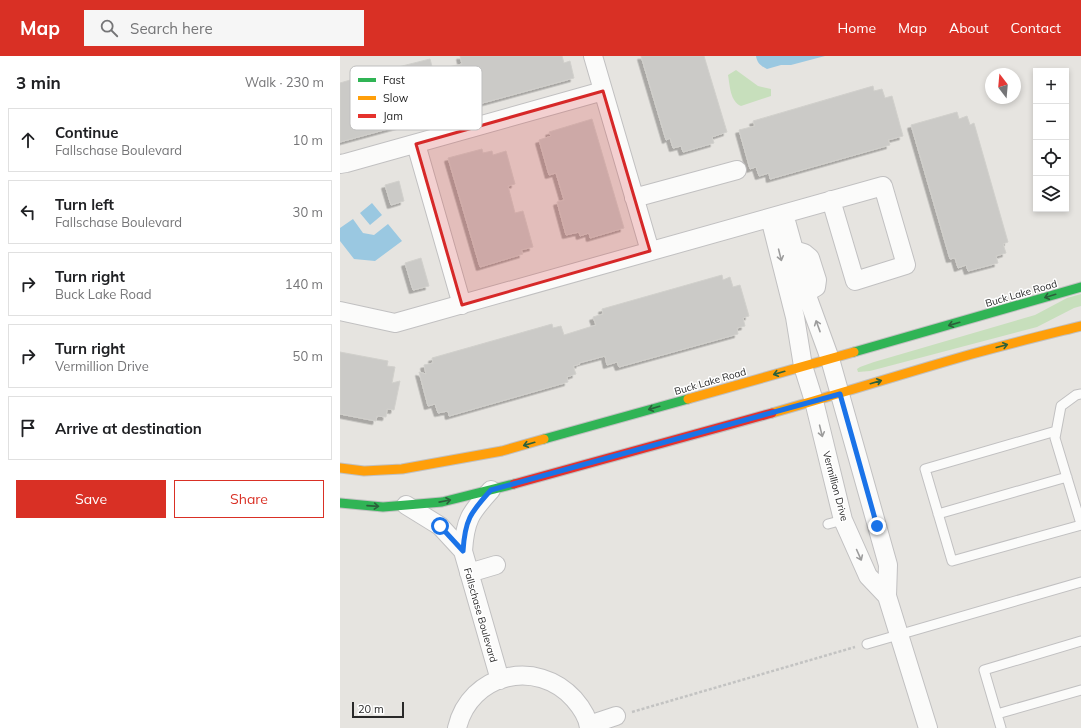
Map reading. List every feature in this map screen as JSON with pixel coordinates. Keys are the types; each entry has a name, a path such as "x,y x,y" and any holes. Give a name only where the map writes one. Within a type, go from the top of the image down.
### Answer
{"main road":[{"name":"Buck Lake Road","path":"340,468 364,471 402,470 502,451 1081,287"},
{"path":"1057,331 1069,321"},
{"path":"340,503 383,507 442,502 491,490 840,394 859,387 1057,331 1081,326"}],"street":[{"path":"593,56 650,252"},
{"path":"482,125 603,91"},
{"path":"340,164 465,130"},
{"path":"416,144 462,305"},
{"path":"634,198 736,170"},
{"path":"340,310 396,323 831,200 883,186 906,265 855,281 831,200"},
{"path":"777,216 794,250 798,296"},
{"path":"777,216 798,296"},
{"name":"Vermillion Drive","path":"798,296 830,359 888,565 887,596 928,728"},
{"name":"Vermillion Drive","path":"798,296 795,317 803,366 814,401 836,522 868,576 887,596"},
{"name":"Fallschase Boulevard","path":"491,490 468,519 464,532 463,551 468,573 500,680"},
{"name":"Fallschase Boulevard","path":"406,505 440,526 463,551"},
{"path":"468,573 496,565"},
{"path":"457,728 460,716 473,697 492,682 507,677 520,675 543,678 565,689 581,706 589,726 616,716"}],"lane":[{"path":"1056,431 925,469 952,561 1081,524 1055,438 1061,406 1076,395 1081,394"},
{"path":"938,514 1067,477"},
{"path":"867,644 1081,582"},
{"path":"1001,728 984,670 1081,641"},
{"path":"997,714 1081,690"}],"path":[{"path":"616,716 867,644"}],"highlighted area":[{"path":"603,91 650,251 462,305 416,144"}],"green space":[{"path":"736,70 758,86 771,89 771,96 741,106 737,104 731,93 728,75"},
{"path":"1081,294 1081,306 1074,308 1037,327 870,371 858,372 857,369 860,367 874,362 1035,315 1067,298"}],"water":[{"path":"756,56 825,56 791,65 781,65 767,69 757,61"},
{"path":"372,203 382,215 370,225 360,213"},
{"path":"353,219 363,233 374,235 388,224 402,241 375,261 354,259 340,241 340,228"}],"building":[{"path":"460,56 562,56 564,63 570,61 574,78 482,103 482,66 452,66 462,64"},
{"path":"641,56 704,56 727,132 712,137 714,143 683,152 681,146 673,148 670,138 666,140"},
{"path":"430,59 432,66 402,66"},
{"path":"350,80 350,130 384,130 340,142 340,83"},
{"path":"873,86 874,91 882,89 885,98 892,96 903,136 888,140 890,145 770,179 769,173 759,176 756,167 750,169 739,130 755,126 753,121"},
{"path":"957,112 959,119 967,116 970,125 974,123 1008,242 1003,244 1006,253 996,256 998,263 968,271 966,265 958,268 955,258 950,259 911,125"},
{"path":"592,119 624,228 590,238 589,233 580,236 579,232 566,235 557,202 564,200 556,173 549,175 539,140 551,136 549,132"},
{"path":"482,149 483,153 492,151 493,155 506,151 515,184 508,186 515,213 523,211 533,247 521,250 523,254 480,267 448,158"},
{"path":"399,181 404,201 391,205 385,185"},
{"path":"421,258 429,286 413,290 405,263"},
{"path":"722,275 723,280 730,277 733,287 740,285 749,316 743,318 745,326 737,328 738,334 619,367 617,362 607,365 605,356 579,363 580,364 573,366 576,374 567,377 568,382 449,416 448,411 438,413 435,404 428,406 419,372 426,374 424,365 433,363 432,358 552,324 553,328 561,326 564,335 596,325 593,317 603,314 602,309"},
{"path":"340,352 388,361 387,366 395,367 392,383 400,381 394,410 387,409 386,417 377,416 376,421 340,414"}],"traffic: fast":[{"path":"854,352 1081,287"},
{"path":"544,439 688,399"},
{"path":"340,503 383,507 442,502 514,484"}],"traffic: slow":[{"path":"772,413 972,354 1081,326"},
{"path":"688,399 854,352"},
{"path":"340,468 364,471 402,469 502,451 544,439"}],"traffic: jam":[{"path":"514,484 772,413"}],"route":[{"path":"440,526 463,551 464,532 468,519 491,490 840,394 877,526"}]}
